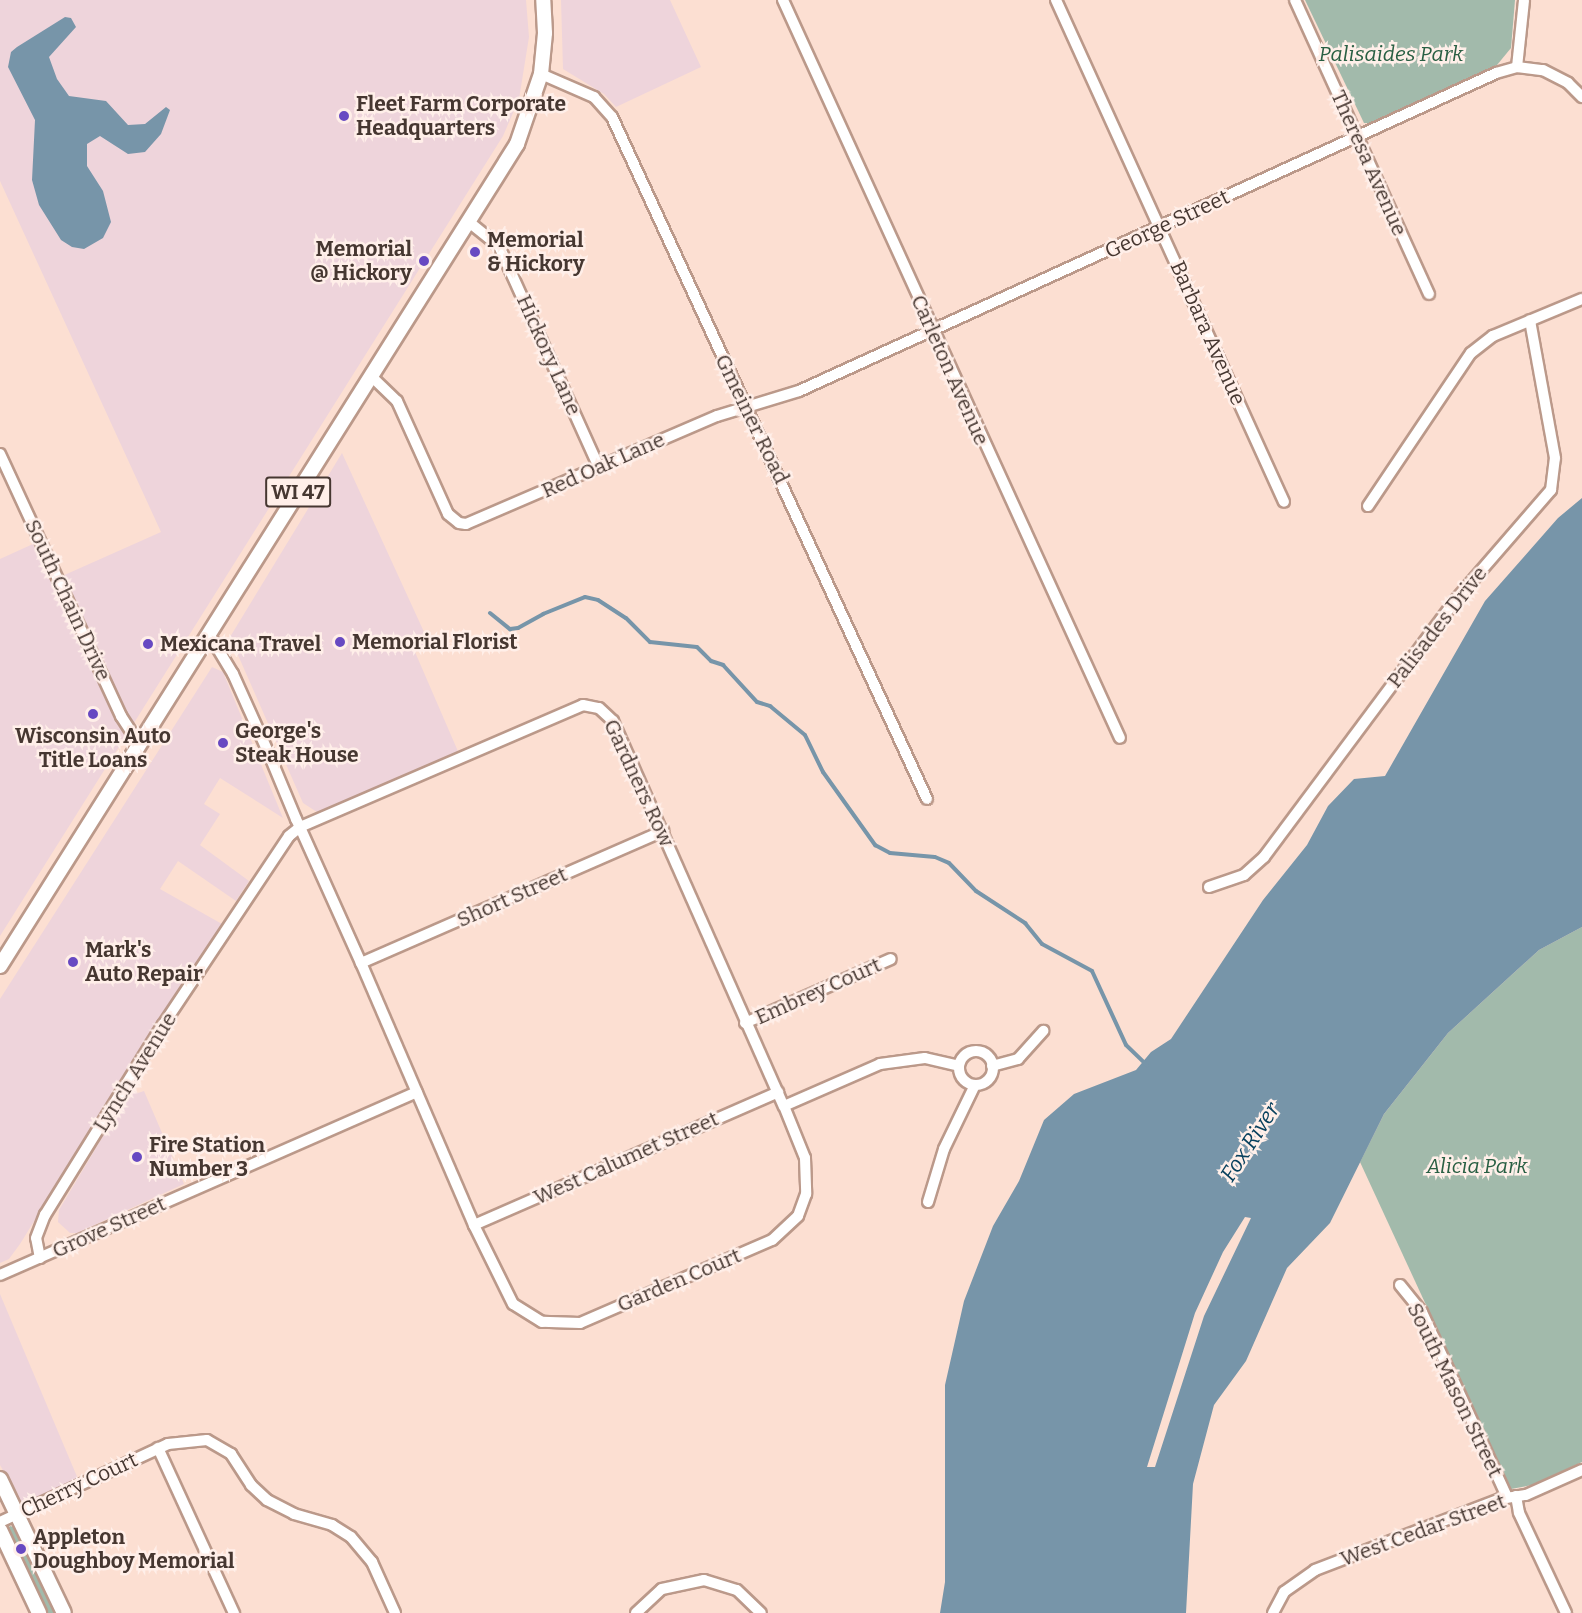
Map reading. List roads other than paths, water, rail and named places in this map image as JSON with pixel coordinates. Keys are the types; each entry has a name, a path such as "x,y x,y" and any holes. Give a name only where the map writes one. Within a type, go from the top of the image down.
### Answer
{"main road":[{"name":"WI 47","path":"0,966 517,144 541,74 545,33 543,0"},
{"path":"0,1479 64,1613"},
{"path":"0,1530 39,1613"}],"street":[{"name":"Carleton Avenue","path":"783,0 1120,738"},
{"name":"Barbara Avenue","path":"1056,0 1284,502"},
{"name":"Theresa Avenue","path":"1295,0 1429,294"},
{"path":"1517,67 1524,0"},
{"name":"George Street","path":"747,407 774,401 1496,73 1517,67 1532,67 1557,75 1582,97"},
{"name":"Gmeiner Road","path":"541,74 594,97 612,117 927,800"},
{"name":"Hickory Lane","path":"469,222 499,246 599,467"},
{"path":"1368,506 1465,360 1493,336 1582,299"},
{"name":"Palisades Drive","path":"1209,887 1244,875 1264,857 1453,603 1551,490 1556,458 1530,320"},
{"name":"Red Oak Lane","path":"371,376 397,401 448,514 459,523 471,523 717,416 747,407"},
{"name":"South Chain Drive","path":"0,454 121,716 140,745"},
{"path":"209,634 232,672 474,1225"},
{"name":"Gardners Row","path":"300,827 573,707 590,705 599,708 614,721 745,1023 778,1092"},
{"name":"Lynch Avenue","path":"40,1258 36,1238 45,1215 250,893 278,851 300,827"},
{"name":"Short Street","path":"361,963 663,831"},
{"name":"Embrey Court","path":"745,1023 891,959"},
{"path":"992,1066 1018,1059 1043,1030"},
{"path":"928,1202 944,1149 975,1085 990,1077 992,1066 988,1056 979,1051 964,1056 959,1066 961,1077 975,1085"},
{"path":"784,1106 880,1064 925,1058 959,1066"},
{"name":"Grove Street","path":"0,1275 417,1092"},
{"name":"Garden Court","path":"474,1225 501,1284 518,1308 542,1322 580,1323 772,1240 789,1227 804,1200 808,1172 778,1092"},
{"name":"West Calumet Street","path":"474,1225 778,1092"},
{"name":"South Mason Street","path":"1400,1285 1422,1312 1566,1613"},
{"name":"Cherry Court","path":"0,1522 158,1448 199,1438 223,1447 267,1500 294,1514 332,1525 360,1545 372,1562 395,1613"},
{"name":"Cherry Court","path":"158,1448 234,1613"},
{"name":"West Cedar Street","path":"1274,1610 1293,1583 1315,1570 1582,1470"},
{"path":"636,1613 662,1589 704,1580 737,1590 761,1613"}],"water":[{"path":"65,17 71,18 76,27 49,57 57,79 69,96 106,101 128,125 145,124 166,107 170,110 161,134 145,152 128,154 100,136 87,144 87,166 103,191 111,222 103,238 84,249 72,247 61,240 39,205 32,180 35,120 8,67 11,52"},
{"name":"Fox River","path":"1582,498 1582,927 1539,950 1448,1033 1384,1114 1330,1223 1287,1268 1246,1361 1214,1405 1193,1484 1186,1613 940,1613 945,1582 945,1385 964,1301 993,1226 1019,1181 1044,1120 1074,1094 1136,1070 1151,1052 1171,1039 1263,900 1307,845 1328,806 1354,779 1385,776 1485,601 1558,518","holes":["1245,1217 1251,1218 1204,1316 1155,1467 1147,1467 1195,1313 1223,1252"]}],"waterway":[{"path":"490,613 510,629 518,628 543,614 585,597 598,600 626,618 650,642 697,647 711,661 723,665 757,702 770,706 805,735 823,772 875,845 890,853 935,857 949,863 976,891 1025,923 1042,944 1092,971 1126,1045 1147,1065"}],"place":[{"name":"Fleet Farm Corporate Headquarters","path":"344,116"},
{"name":"Memorial & Hickory","path":"475,252"},
{"name":"Memorial @ Hickory","path":"424,261"},
{"name":"Memorial Florist","path":"340,642"},
{"name":"Mexicana Travel","path":"148,644"},
{"name":"Wisconsin Auto Title Loans","path":"93,714"},
{"name":"George's Steak House","path":"223,743"},
{"name":"Mark's Auto Repair","path":"73,962"},
{"name":"Fire Station Number 3","path":"137,1157"},
{"name":"Appleton Doughboy Memorial","path":"21,1549"}],"park label":[{"name":"Palisaides Park","path":"1391,54"},
{"name":"Alicia Park","path":"1477,1166"}]}
